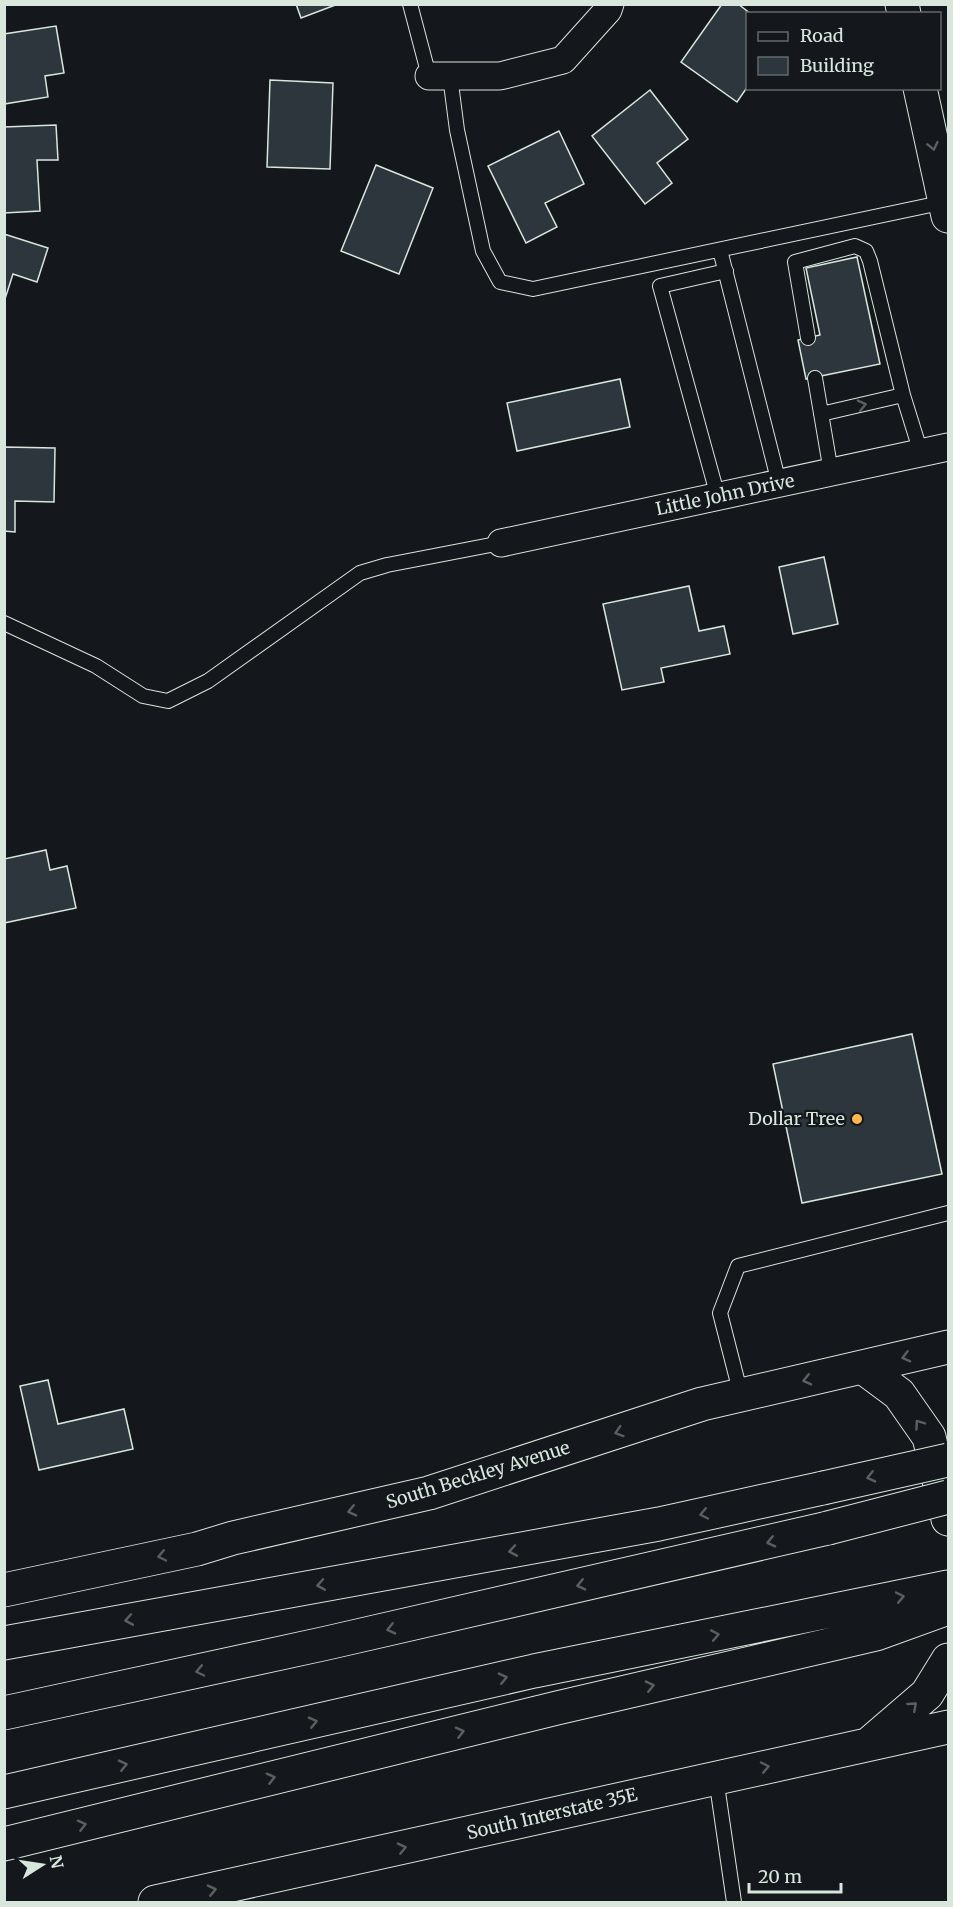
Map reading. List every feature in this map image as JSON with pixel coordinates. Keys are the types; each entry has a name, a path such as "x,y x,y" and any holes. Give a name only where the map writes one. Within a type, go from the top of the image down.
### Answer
{"main road":[{"path":"920,90 947,209"},
{"name":"South Beckley Avenue","path":"4,1590 197,1549 233,1538 429,1494 702,1404 948,1347"},
{"path":"864,1368 898,1394 929,1437 948,1519"},
{"path":"4,1643 648,1526 948,1460"},
{"path":"4,1713 327,1643 828,1528 948,1497"},
{"path":"4,1792 534,1671 948,1587"},
{"path":"4,1844 557,1708 876,1634 948,1608"},
{"path":"869,1744 927,1694 948,1660"},
{"name":"South Interstate 35E","path":"155,1902 946,1727"}],"street":[{"path":"440,76 500,76 563,60 608,10 610,4"},
{"name":"Little John Drive","path":"501,543 948,447"}],"lane":[{"path":"410,4 440,76 457,130 483,251 500,282 533,289 720,250 947,209"},
{"path":"808,338 795,262 855,246 866,251 903,396 921,453"},
{"path":"720,250 779,483"},
{"path":"718,497 660,286 726,271"},
{"path":"815,378 831,472"},
{"path":"821,414 903,396"},
{"path":"4,623 96,666 142,696 168,701 208,681 360,573 387,564 501,543"},
{"path":"741,1396 720,1313 738,1266 948,1213"},
{"path":"716,1778 734,1902"}],"building":[{"path":"296,4 338,4 301,18"},
{"path":"722,4 738,4 748,12 746,12 746,89 737,102 681,62"},
{"path":"56,26 64,73 45,76 48,97 4,104 4,34"},
{"path":"270,80 333,83 330,169 267,167"},
{"path":"650,90 688,139 657,163 672,183 645,204 592,136"},
{"path":"56,125 58,160 37,160 40,211 4,213 4,127"},
{"path":"559,131 584,184 545,203 557,227 526,243 488,166"},
{"path":"376,165 433,188 399,274 341,251"},
{"path":"4,234 48,248 37,282 13,274 4,302"},
{"path":"857,257 880,364 806,379 798,340 820,335 806,268"},
{"path":"620,379 630,427 517,451 507,403"},
{"path":"4,447 55,448 54,502 15,501 15,532 4,531"},
{"path":"824,557 838,624 793,634 779,567"},
{"path":"689,586 699,631 724,626 730,654 661,668 664,682 622,690 603,604"},
{"path":"46,850 50,870 67,866 76,908 4,923 4,859"},
{"name":"Dollar Tree","path":"912,1034 942,1174 802,1203 773,1064"},
{"path":"48,1380 58,1424 124,1409 133,1449 39,1470 20,1386"}],"place":[{"name":"Dollar Tree","path":"857,1119"}]}
